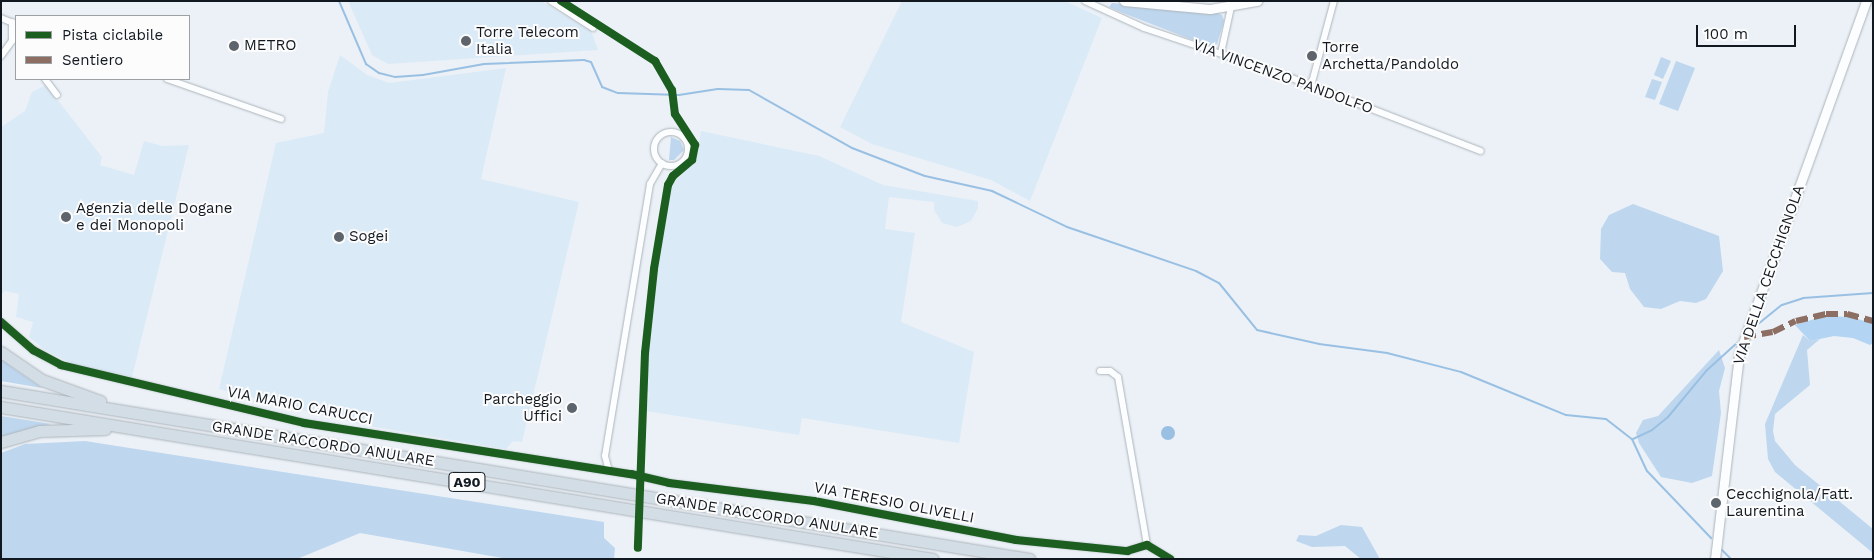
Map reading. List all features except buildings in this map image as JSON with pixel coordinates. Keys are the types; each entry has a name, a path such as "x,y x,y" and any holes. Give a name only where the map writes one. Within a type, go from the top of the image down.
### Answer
{"highway":[{"path":"1,352 32,375 62,389 165,418"},
{"name":"GRANDE RACCORDO ANULARE","path":"1,392 1029,559"},
{"name":"GRANDE RACCORDO ANULARE","path":"1,407 933,559"},
{"path":"1,442 53,429 139,429"}],"street":[{"path":"550,1 593,28"},
{"name":"VIA VINCENZO PANDOLFO","path":"1085,1 1144,28 1221,53 1481,151"},
{"path":"1124,1 1201,8 1231,7 1257,1"},
{"path":"1311,86 1334,1"},
{"name":"VIA DELLA CECCHIGNOLA","path":"1715,559 1739,354 1866,1"},
{"path":"1221,53 1231,7"},
{"path":"1,18 14,23 14,43 1,56"},
{"path":"46,80 58,96"},
{"path":"170,80 281,119"},
{"path":"668,133 680,135 688,146 685,158 674,166 662,163 655,152 657,141 668,133"},
{"path":"609,471 606,456 649,189 652,177 662,163"},
{"name":"VIA MARIO CARUCCI","path":"1,322 44,357 95,374 304,423 609,471"},
{"path":"1100,371 1110,371 1118,377 1147,545 1170,559"},
{"name":"VIA TERESIO OLIVELLI","path":"609,471 669,483 814,501 1016,540 1127,551 1147,545"}],"shaded area":[{"path":"348,1 541,1 591,31 598,50 388,64 372,55"},
{"path":"902,1 1065,1 1102,18 1030,201 991,180 872,144 840,127"},
{"path":"1112,3 1215,12 1222,15 1224,21 1217,44 1211,47 1109,7"},
{"name":"Sogei","path":"340,55 367,75 389,83 506,68 481,179 579,202 522,442 513,441 506,449 363,425 219,389 276,143 324,133 328,92"},
{"path":"1661,57 1671,61 1663,79 1654,75"},
{"path":"1676,61 1695,68 1678,111 1659,104"},
{"path":"1652,79 1662,82 1655,100 1645,97"},
{"name":"Agenzia delle Dogane e dei Monopoli","path":"46,85 102,157 100,165 134,175 144,141 162,146 189,145 132,377 73,364 45,350 29,337 33,322 16,317 19,294 5,291 1,295 1,127 25,111 32,92"},
{"path":"701,131 819,156 883,185 978,201 978,208 971,221 957,227 942,223 934,210 934,202 889,197 885,229 915,233 901,322 974,352 959,443 802,418 799,435 646,411 649,393 643,390 648,329 671,186 696,159"},
{"path":"671,137 680,141 684,150 674,160 669,160"},
{"path":"1633,204 1719,236 1723,271 1706,299 1696,303 1680,301 1661,309 1644,307 1630,289 1625,273 1612,272 1600,259 1601,229 1609,215"},
{"path":"1824,316 1849,317 1873,323 1873,343 1870,345 1853,338 1834,336 1810,341 1795,325"},
{"path":"1803,335 1810,341 1820,339 1807,350 1810,385 1775,414 1773,431 1775,441 1795,465 1873,529 1873,553 1775,472 1768,459 1765,424"},
{"path":"1719,350 1725,368 1719,391 1721,413 1712,476 1692,483 1661,477 1639,443 1636,433 1643,420 1658,416"},
{"path":"1,359 13,368 42,388 1,381"},
{"path":"1,416 51,424 1,438"},
{"path":"1165,426 1171,426 1175,433 1171,440 1165,440 1161,436 1161,430"},
{"path":"85,441 604,522 604,538 615,548 614,559 508,559 360,533 297,559 1,559 1,453 25,444"},
{"path":"1341,525 1362,527 1380,559 1361,559 1345,546 1312,547 1296,541 1299,535 1316,536"}],"waterway":[{"path":"339,1 366,64 379,73 395,77 423,75 484,64 584,60 591,62 602,87 618,93 679,95 718,89 749,90 852,148 925,176 992,191 1067,227 1196,271 1219,283 1257,330 1319,344 1387,353 1461,372 1566,415 1606,419 1632,439 1647,471 1711,538"},
{"path":"1752,329 1782,305 1803,298 1873,293"},
{"path":"1633,439 1652,430 1668,417 1706,371 1737,343"},
{"path":"1721,549 1731,559"}],"marked path":[{"path":"1744,337 1773,332 1796,321 1826,314 1847,314 1873,321"}],"cycle path":[{"path":"561,1 655,61 672,90 675,114 695,145 692,160 673,176 668,185 654,269 645,353 638,548"},
{"path":"1,322 33,350 61,365 304,423 631,474 669,483 814,501 1016,540 1127,551 1147,545 1170,559"}],"place":[{"name":"Torre Telecom Italia","path":"466,41"},
{"name":"METRO","path":"234,46"},
{"name":"Torre Archetta/Pandoldo","path":"1312,56"},
{"name":"Agenzia delle Dogane e dei Monopoli","path":"66,217"},
{"name":"Sogei","path":"339,237"},
{"name":"Parcheggio Uffici","path":"572,408"},
{"name":"Cecchignola/Fatt. Laurentina","path":"1716,503"}]}
